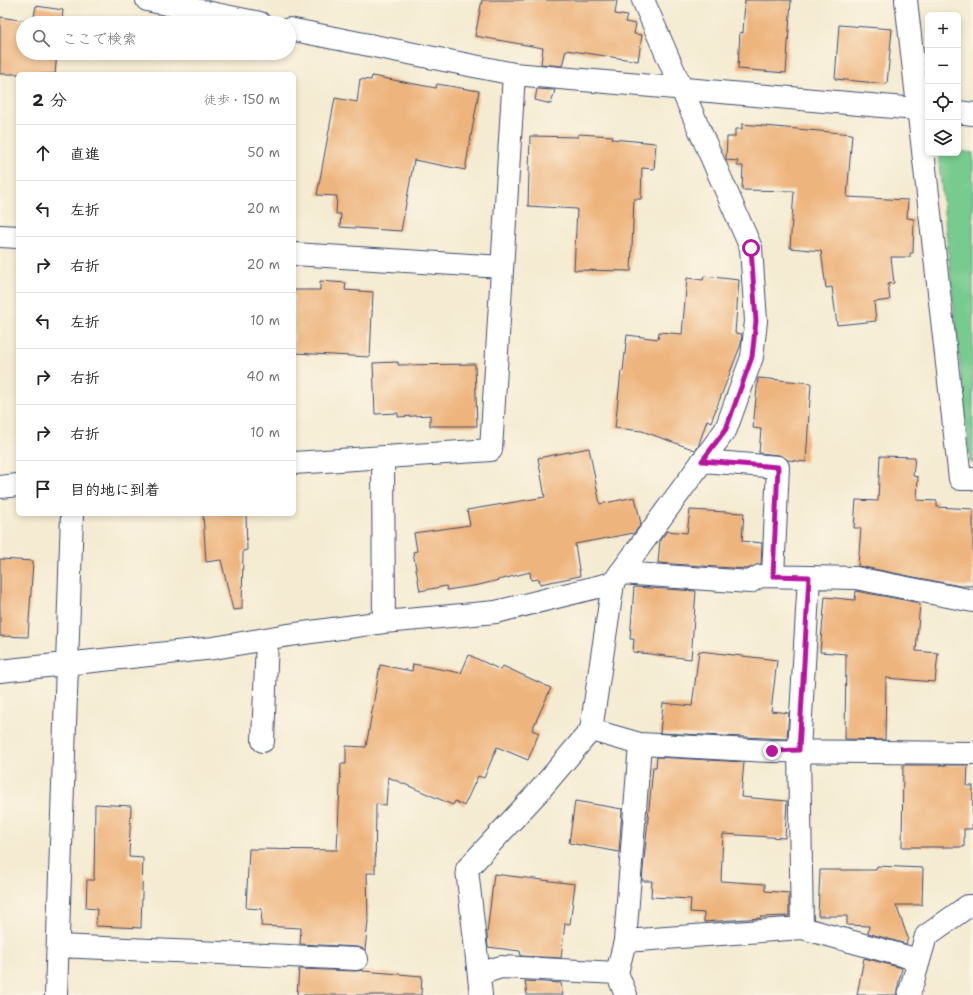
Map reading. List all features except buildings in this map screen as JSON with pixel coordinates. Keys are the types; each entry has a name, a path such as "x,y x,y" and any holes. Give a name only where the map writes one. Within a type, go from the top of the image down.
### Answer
{"street":[{"path":"147,0 226,16"},
{"path":"480,984 467,869 540,790 591,730 616,578 726,429 752,357 756,321 751,248 680,90 643,0"},
{"path":"906,0 923,110 960,480 973,479"},
{"path":"296,30 514,74 680,90 923,110"},
{"path":"296,463 491,450 514,74"},
{"path":"961,112 973,114"},
{"path":"0,236 16,237"},
{"path":"296,254 502,267"},
{"path":"383,457 384,622"},
{"path":"702,461 778,467 773,576"},
{"path":"0,487 16,485"},
{"path":"56,995 72,516"},
{"path":"0,671 214,648 384,622 496,612 616,578 750,582 760,576 856,578 973,601"},
{"path":"802,928 799,750 809,577"},
{"path":"263,741 267,639"},
{"path":"591,730 640,744 772,751 799,750 973,753"},
{"path":"626,995 617,973 625,941 640,744"},
{"path":"909,995 926,936 968,906 973,906"},
{"path":"625,941 802,928 919,960"},
{"path":"58,946 357,959"},
{"path":"480,984 501,967 617,973"}],"green space":[{"path":"961,151 973,153 973,463 970,463 938,156 961,156"}],"route":[{"path":"751,248 756,321 752,357 726,429 702,461 778,467 773,576 809,577 799,750 772,751"}]}
